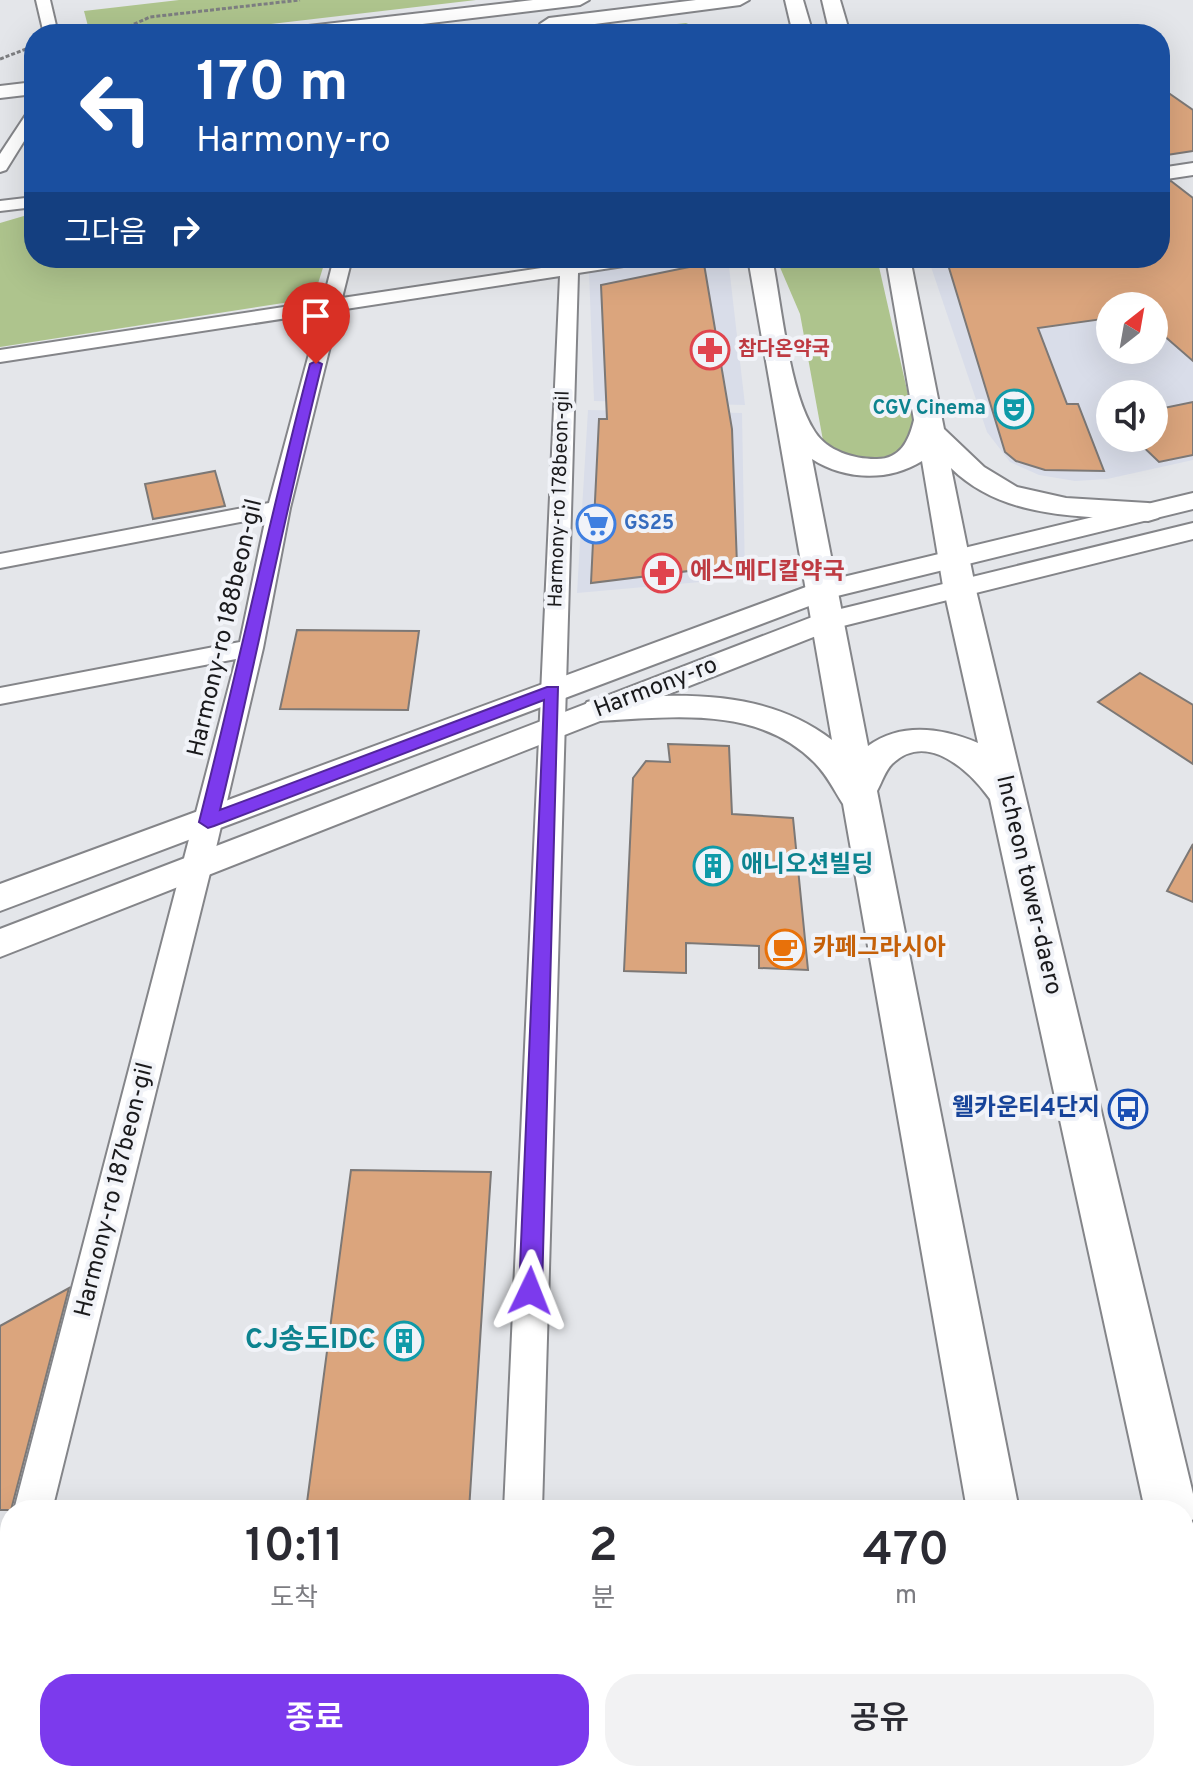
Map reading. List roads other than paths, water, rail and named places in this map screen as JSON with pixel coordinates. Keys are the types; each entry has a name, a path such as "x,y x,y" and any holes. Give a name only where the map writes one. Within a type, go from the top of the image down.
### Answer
{"main road":[{"path":"368,24 530,3 580,0"},
{"path":"543,24 740,0"},
{"path":"794,0 800,24"},
{"path":"831,0 837,24"},
{"path":"0,92 24,89"},
{"path":"762,268 991,1500"},
{"name":"Incheon tower-daero","path":"900,268 957,573 1169,1500"},
{"path":"789,407 801,433 817,450 839,461 868,468 900,464 914,456 927,438 930,427 987,483 1019,497 1077,510 1109,508 1148,512"},
{"path":"599,710 699,705 746,711 793,730 825,752 862,797"},
{"path":"862,797 872,765 889,748 926,742 952,747 974,758 1008,797"}],"street":[{"path":"43,0 49,24"},
{"path":"0,167 24,129"},
{"path":"1170,172 1193,169"},
{"path":"0,206 24,203"},
{"name":"Harmony-ro 188beon-gil","path":"197,869 251,648 279,508 341,268"},
{"path":"0,356 576,268"},
{"name":"Harmony-ro 178beon-gil","path":"523,1500 569,269"},
{"name":"Harmony-ro","path":"957,573 1148,512 1193,501"},
{"path":"0,561 279,508"},
{"name":"Harmony-ro","path":"0,898 552,691 827,605 957,573 1193,531"},
{"name":"Harmony-ro","path":"0,943 197,869 599,710 827,605"},
{"path":"0,696 251,648"},
{"name":"Harmony-ro 187beon-gil","path":"36,1500 197,869"}],"place":[{"name":"참다온약국","path":"710,350"},
{"name":"CGV Cinema","path":"1014,409"},
{"name":"GS25","path":"596,524"},
{"name":"에스메디칼약국","path":"662,573"},
{"name":"애니오션빌딩","path":"713,866"},
{"name":"카페그라시아","path":"785,949"},
{"name":"웰카운티4단지","path":"1128,1109"},
{"name":"CJ송도IDC","path":"404,1341"}]}
